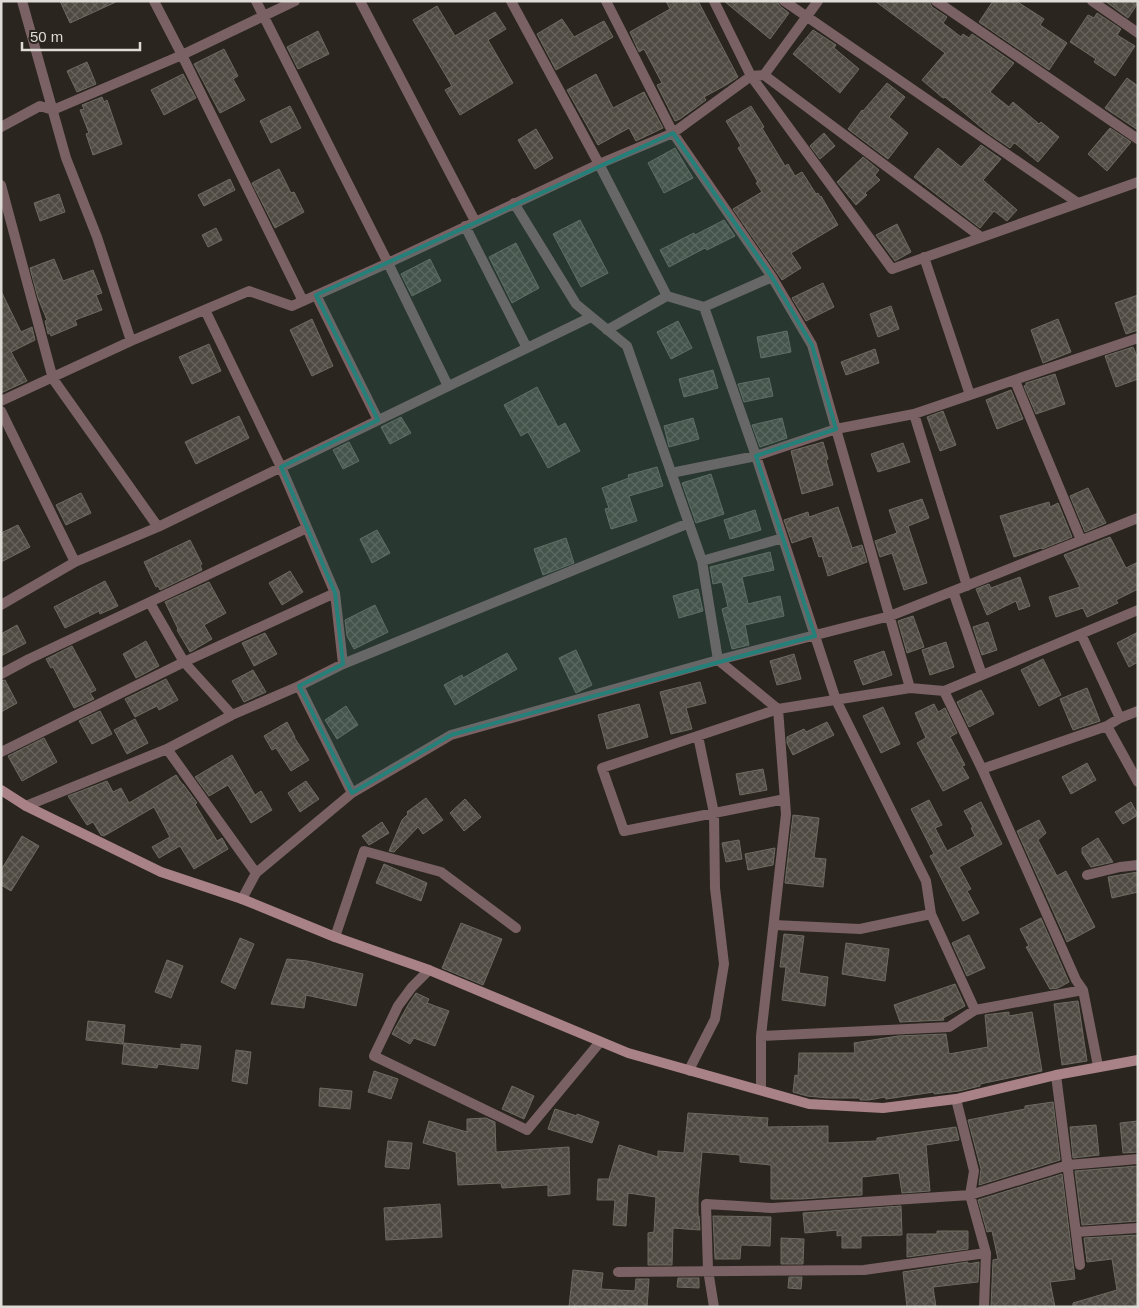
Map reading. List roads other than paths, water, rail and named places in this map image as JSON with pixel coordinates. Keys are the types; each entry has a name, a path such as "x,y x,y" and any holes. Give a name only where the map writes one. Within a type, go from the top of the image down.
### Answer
{"main road":[{"path":"1,790 26,806 161,872 242,899 335,937 429,970 628,1053 810,1104 883,1108 956,1099 1056,1074 1138,1060"}],"street":[{"path":"22,1 58,133 97,238 131,342"},
{"path":"154,1 303,301"},
{"path":"256,1 448,386"},
{"path":"1,126 40,106 53,110 182,55 295,1"},
{"path":"360,1 475,221"},
{"path":"511,1 599,164 667,296"},
{"path":"606,1 673,132 772,277 812,345 910,688"},
{"path":"714,1 751,76 892,269 1138,182"},
{"path":"784,1 1078,203"},
{"path":"764,75 818,1"},
{"path":"936,1 1138,139"},
{"path":"1092,1 1138,33"},
{"path":"1,402 131,342 249,291 292,306 599,164 673,132 751,76 764,75 981,237"},
{"path":"1,185 53,379 158,527"},
{"path":"514,203 576,304 628,346 702,561 718,660 778,710 786,814 762,1036 761,1090"},
{"path":"465,226 527,348"},
{"path":"924,257 970,395"},
{"path":"607,330 667,296 704,307 772,277"},
{"path":"316,295 378,420"},
{"path":"704,307 756,456 836,700 926,881 932,914 975,1010"},
{"path":"206,310 280,467 335,594 343,664"},
{"path":"1,605 75,562 158,527 591,317"},
{"path":"671,473 756,456 836,428 914,414 1138,338"},
{"path":"1015,381 1081,540"},
{"path":"1,411 75,562"},
{"path":"914,414 967,586"},
{"path":"242,899 256,873 352,793 451,735 718,660 890,616 1138,518"},
{"path":"26,806 167,749 232,715 299,686 343,664 689,523"},
{"path":"1,674 307,528"},
{"path":"702,561 783,538"},
{"path":"952,591 982,675"},
{"path":"1,752 184,662 335,594"},
{"path":"150,603 184,662 232,715"},
{"path":"785,799 624,831 602,768 778,710 910,688 944,691 1138,610"},
{"path":"1081,634 1120,718"},
{"path":"299,686 352,793"},
{"path":"944,691 982,769 1076,980 1083,990 1098,1066"},
{"path":"982,769 1107,726 1120,718 1138,711"},
{"path":"1107,726 1138,782"},
{"path":"690,1071 715,1020 724,964 714,888 714,813 698,736"},
{"path":"167,749 256,873"},
{"path":"335,937 364,851 441,872 516,928"},
{"path":"1087,875 1120,866 1138,865"},
{"path":"774,925 860,929 932,914"},
{"path":"429,970 412,986 398,1006 374,1056 527,1130 600,1042"},
{"path":"762,1036 949,1027 975,1010 1083,990"},
{"path":"1056,1074 1080,1265"},
{"path":"956,1099 974,1171 970,1195 986,1253 984,1307"},
{"path":"714,1307 708,1270 706,1204 772,1208 970,1195 1068,1165 1138,1159"},
{"path":"1076,1232 1138,1228"},
{"path":"618,1272 864,1270 986,1253"}]}
